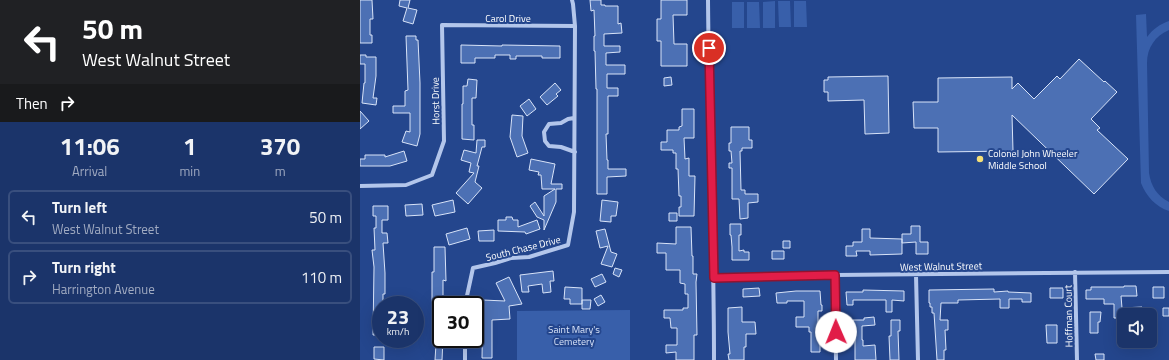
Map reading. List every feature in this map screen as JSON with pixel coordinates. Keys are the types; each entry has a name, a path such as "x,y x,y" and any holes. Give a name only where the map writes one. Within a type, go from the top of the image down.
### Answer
{"street":[{"name":"South Chase Drive","path":"467,296 473,268 511,258 529,256 568,245 574,212 575,152 575,26 572,0"},
{"path":"708,0 714,278 714,360"},
{"name":"Carol Drive","path":"442,25 575,26"},
{"name":"Horst Drive","path":"360,186 406,185 432,175 444,141 442,25"},
{"path":"574,118 568,119 561,123 549,124 544,132 545,141 549,146 561,147 575,152"},
{"name":"Hoffman Court","path":"1075,272 1077,360"},
{"name":"West Walnut Street","path":"714,278 835,275 1169,272"},
{"path":"835,275 836,360"},
{"path":"916,275 918,360"},
{"path":"465,348 465,360"}],"green space":[{"path":"775,1 775,28 763,28 763,2"},
{"path":"778,1 790,1 791,27 779,27"},
{"path":"794,1 806,1 807,27 794,27"},
{"path":"732,2 744,2 744,28 732,28"},
{"path":"747,2 759,2 760,28 747,28"},
{"path":"1146,14 1147,37 1157,27 1169,21 1169,30 1156,39 1150,48 1147,63 1149,173 1155,190 1161,197 1169,202 1169,211 1160,207 1152,200 1141,183 1136,15"},
{"name":"Saint Mary's Cemetery","path":"630,310 630,360 517,360 517,311"}],"building":[{"path":"360,0 372,0 373,19 370,19 370,35 372,35 372,43 360,43"},
{"path":"400,0 410,0 408,8 417,10 413,24 403,21 407,8 399,6"},
{"path":"590,0 601,0 601,5 605,6 618,6 618,24 621,23 622,33 604,34 604,46 620,46 620,52 606,53 606,65 625,65 625,74 607,74 607,88 618,88 618,96 608,96 608,134 606,134 608,169 626,169 626,176 607,177 607,194 597,194 597,89 594,51 594,10 591,11"},
{"path":"661,0 687,0 687,15 673,15 674,44 687,44 687,66 661,66 661,41 657,41 657,19 661,19"},
{"path":"406,36 416,36 416,40 418,40 420,134 417,146 402,142 406,131 410,132 410,113 393,113 393,106 405,106 405,91 408,90"},
{"path":"461,45 560,46 560,58 516,56 516,59 510,59 510,55 495,55 495,58 475,58 475,63 461,63"},
{"path":"360,55 366,55 366,57 376,57 376,76 373,98 377,98 376,105 362,103 365,83 365,64 360,64"},
{"path":"1079,59 1117,92 1091,119 1100,128 1097,130 1128,159 1094,194 1012,115 1013,151 938,152 938,128 914,128 913,102 938,102 938,78 1012,77 1012,89 1018,83 1034,99 1057,76 1060,79"},
{"path":"888,76 889,133 865,134 864,100 828,101 828,92 824,92 824,80 828,80 828,77"},
{"path":"671,77 672,85 664,86 664,78"},
{"path":"468,79 477,80 476,98 472,98 472,125 474,125 474,140 462,139 463,86 467,86"},
{"path":"555,83 561,90 556,94 558,96 547,105 540,97"},
{"path":"529,99 536,109 527,116 520,106"},
{"path":"682,109 694,109 694,138 684,138 685,159 689,158 689,176 695,176 694,216 679,216 681,196 679,196 676,153 673,153 673,150 661,150 661,142 667,142 667,130 679,130 679,127 682,126"},
{"path":"360,111 369,121 360,129"},
{"path":"512,115 523,116 522,136 528,153 517,157 510,137"},
{"path":"731,127 749,127 749,140 752,140 752,148 742,148 742,151 740,151 741,190 745,190 745,194 758,194 758,202 748,203 748,218 740,219 739,199 732,199 732,168 729,168 729,163 732,163 731,151 729,151 729,143 731,143"},
{"path":"477,140 485,140 485,147 482,147 477,166 479,166 475,182 482,188 468,204 456,193 474,173 469,172 471,163 461,160 464,150 476,153"},
{"path":"404,151 407,161 390,166 360,166 360,159 365,159 365,155 385,155 385,157"},
{"path":"531,159 555,164 551,184 562,184 562,189 556,189 556,202 544,230 544,220 537,217 530,206 535,202 544,216 544,196 555,189 542,189 541,175 538,175 539,172 529,170"},
{"path":"453,200 455,212 435,216 432,205"},
{"path":"602,200 618,202 616,216 611,216 611,222 600,221"},
{"path":"422,204 423,215 406,216 405,205"},
{"path":"373,206 388,206 388,220 382,220 382,233 387,233 388,243 383,243 385,294 383,294 383,296 374,296 374,267 372,250 375,250 374,228 376,228 376,216 373,216"},
{"path":"669,213 677,213 677,221 669,221"},
{"path":"506,217 512,217 513,220 518,220 518,227 537,220 540,229 526,234 525,232 498,231 498,220 506,220"},
{"path":"730,224 741,224 739,251 744,250 744,252 749,252 749,260 732,260"},
{"path":"911,226 920,226 920,242 928,242 928,254 916,254 916,242 902,243 902,234 911,234"},
{"path":"676,227 691,227 693,274 697,274 697,335 694,335 694,360 676,360 676,352 666,353 666,345 677,345 677,328 671,328 670,318 664,318 664,310 683,310 683,308 688,308 688,294 685,294 685,284 680,283 680,270 666,270 666,253 657,253 657,243 676,244"},
{"path":"467,228 470,239 449,245 446,234"},
{"path":"605,229 611,252 617,254 612,267 601,264 608,246 600,248 596,231"},
{"path":"862,229 870,229 870,238 902,239 902,254 870,255 870,251 856,251 857,256 846,256 846,246 853,246 853,242 862,242"},
{"path":"494,230 494,241 479,241 478,231"},
{"path":"783,241 790,241 790,248 783,248"},
{"path":"434,247 445,247 446,281 443,280 443,296 432,296 432,272 434,272"},
{"path":"772,251 784,251 784,259 772,259"},
{"path":"615,268 622,270 619,277 613,274"},
{"path":"553,271 554,281 550,281 551,292 543,293 542,284 528,286 529,292 522,292 520,275"},
{"path":"602,274 606,282 595,287 591,279"},
{"path":"509,277 522,304 509,306 510,319 492,320 492,358 482,358 482,348 484,348 484,300 505,301 496,283"},
{"path":"1136,286 1137,296 1121,296 1122,308 1117,308 1117,318 1114,318 1114,304 1104,304 1104,299 1086,299 1086,290 1091,290 1091,287"},
{"path":"565,287 582,288 582,304 570,304 570,299 564,299"},
{"path":"1153,287 1164,287 1164,298 1153,298"},
{"path":"759,288 760,296 743,297 743,289"},
{"path":"1050,288 1063,288 1063,298 1050,298"},
{"path":"994,289 994,292 1008,291 1031,293 1031,302 1022,302 1022,299 1009,299 1009,308 1000,308 1000,299 958,300 958,303 941,303 940,320 948,320 948,330 945,330 946,350 944,350 944,360 937,360 934,313 932,313 932,307 930,307 929,303 929,290"},
{"path":"863,290 904,291 904,301 892,300 892,312 886,312 886,300 853,300 853,305 847,305 846,292 863,292"},
{"path":"820,291 822,311 818,311 818,341 820,341 820,352 811,352 811,332 809,332 809,327 796,327 796,317 804,317 804,301 787,301 787,303 777,303 776,293"},
{"path":"601,295 605,302 598,306 594,299"},
{"path":"582,300 591,300 590,309 582,309"},
{"path":"742,307 742,322 755,322 756,334 746,334 744,360 729,360 728,308"},
{"path":"1163,308 1169,308 1169,316 1163,316"},
{"path":"1090,312 1101,312 1100,322 1098,322 1098,333 1090,333"},
{"path":"874,317 875,325 862,326 862,340 863,346 875,345 876,360 855,360 855,331 853,331 853,320 864,320 864,318"},
{"path":"891,320 900,320 900,331 898,331 899,360 890,360 889,336 891,336"},
{"path":"1046,325 1057,325 1057,343 1047,343"},
{"path":"374,348 384,348 384,360 374,359"},
{"path":"436,348 443,348 442,360 435,360"},
{"path":"1095,354 1104,354 1104,360 1096,360"}],"place":[{"name":"Colonel John Wheeler Middle School","path":"980,159"}],"route":[{"path":"709,48 714,278 835,275 836,332"}]}
